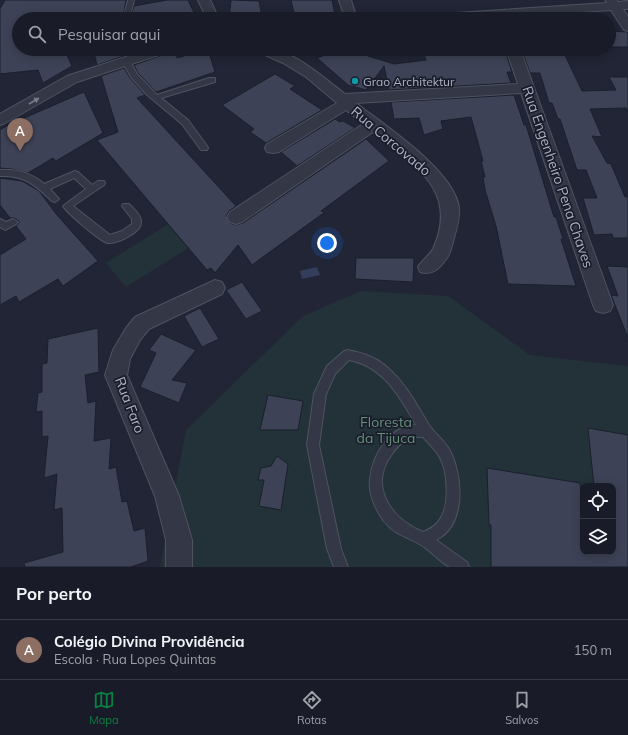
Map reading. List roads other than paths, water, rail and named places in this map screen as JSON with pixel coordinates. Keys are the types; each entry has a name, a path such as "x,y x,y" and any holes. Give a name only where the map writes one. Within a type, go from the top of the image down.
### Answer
{"street":[{"path":"204,0 209,12"},
{"path":"345,0 349,12"},
{"path":"495,0 501,12"},
{"path":"613,3 628,27"},
{"path":"542,12 613,3 628,5"},
{"path":"0,120 72,79 141,56"},
{"name":"Rua Corcovado","path":"279,56 311,74 374,124 425,166 444,190 450,206 449,226 441,252 433,263 427,267"},
{"name":"Rua Engenheiro Pena Chaves","path":"516,56 526,88 603,305"},
{"path":"273,148 345,101 526,88"},
{"path":"236,217 374,124"},
{"name":"Rua Faro","path":"179,567 180,540 167,496 116,376 120,357 133,334 142,323 215,288"}],"lane":[{"path":"128,12 131,0"},
{"path":"126,61 134,75 155,98 167,106 185,122 204,148"},
{"path":"155,98 212,80"},
{"path":"0,173 18,173 36,180 52,202 67,206 108,240 118,238 134,228 137,224 137,220 126,206"},
{"path":"43,188 75,174 91,189"},
{"path":"67,206 101,183"},
{"path":"0,222 5,226 13,222"},
{"path":"341,567 334,549 313,445 320,394 331,370 347,355 356,355 370,361 386,373 413,408 425,430 444,452 451,472 453,498 448,518 440,530 424,539"},
{"path":"425,430 407,431 393,441 380,462 375,481 378,502 402,530 424,539 462,567"}],"water":[{"path":"317,267 320,275 302,279 300,271"}],"place":[{"name":"Grao Architektur","path":"355,81"},
{"name":"Colégio Divina Providência","path":"20,151"}],"park label":[{"name":"Floresta da Tijuca","path":"386,430"}]}
